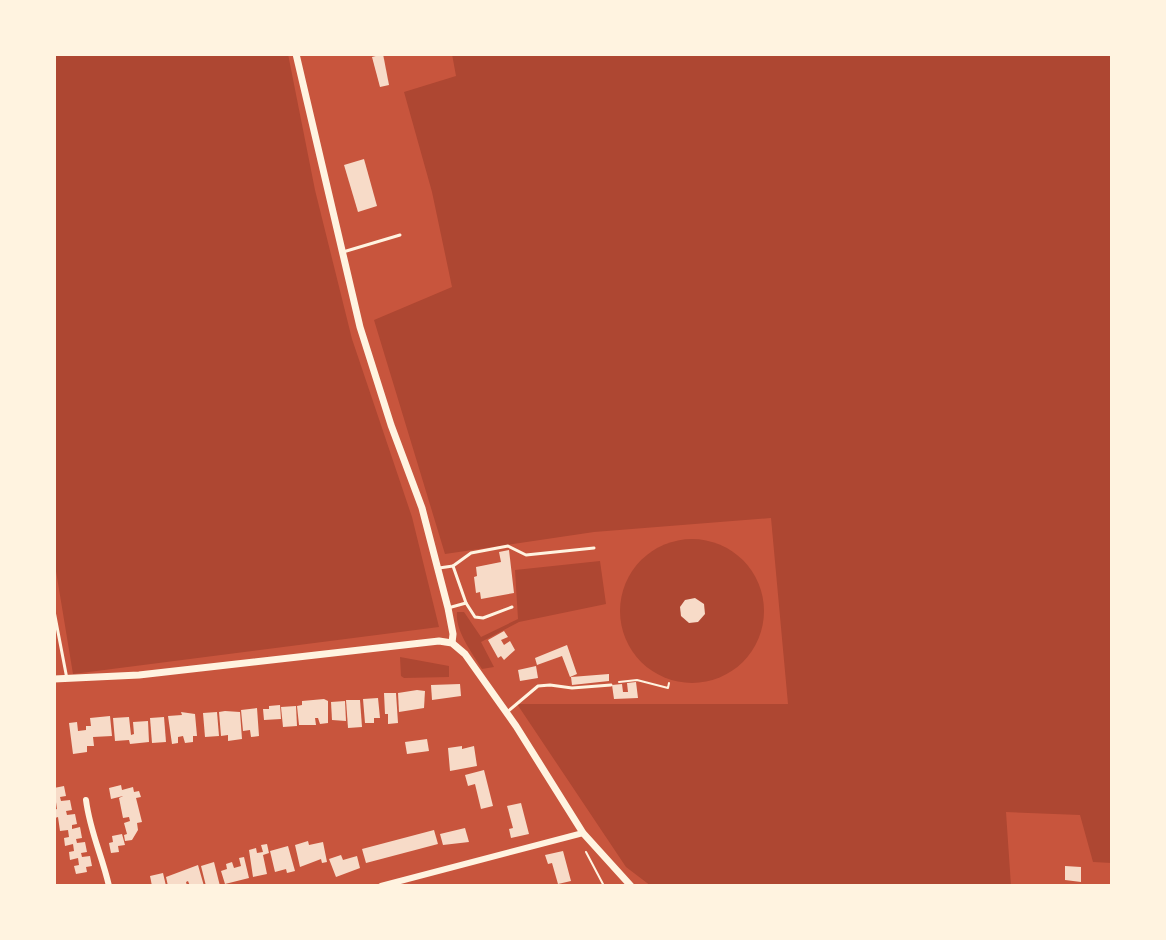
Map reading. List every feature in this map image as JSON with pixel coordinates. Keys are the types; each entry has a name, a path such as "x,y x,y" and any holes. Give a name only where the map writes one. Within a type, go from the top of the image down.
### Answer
{"street":[{"path":"296,54 360,327 391,425 422,508 448,608 452,643"},
{"path":"54,679 139,675 439,641 452,643 465,654 506,713 583,833 627,885"},
{"path":"86,800 90,832 102,855 109,886"},
{"path":"381,886 583,833"}],"lane":[{"path":"343,252 400,235"},
{"path":"439,568 453,566 471,553 508,546 526,555 594,548"},
{"path":"453,566 466,603 475,617 483,618 512,607"},
{"path":"448,608 466,603"},
{"path":"54,611 67,679"},
{"path":"506,713 538,686 572,688 611,685"}],"path":[{"path":"611,685 637,680 668,688 669,683"},
{"path":"573,835 593,862 604,886"}],"shaded area":[{"path":"54,54 288,54 315,190 352,339 412,517 439,627 73,674 54,559"},
{"path":"452,54 1112,54 1112,863 1093,862 1080,815 1006,812 1011,886 651,886 626,867 517,704 788,704 771,518 594,532 445,554 374,320 452,287 432,192 404,92 456,76"},
{"path":"692,539 719,545 743,560 758,584 764,611 758,638 743,662 719,677 692,683 665,677 641,662 626,638 620,611 626,584 641,560 665,545"},
{"path":"600,561 606,604 519,622 481,642 494,667 482,669 461,634 457,612 464,612 481,637 518,619 515,570"},
{"path":"400,657 449,666 449,677 404,678 401,676"}],"building":[{"path":"383,54 389,85 380,87 372,57"},
{"path":"364,159 377,206 358,212 344,165"},
{"path":"509,550 514,593 481,599 480,592 476,593 476,567 501,562 499,552"},
{"path":"695,598 704,604 705,614 698,622 689,623 681,616 680,607 685,600"},
{"path":"504,631 508,637 501,640 504,645 510,641 515,650 504,660 501,656 498,658 488,640"},
{"path":"567,645 577,674 570,677 562,656 537,665 535,658"},
{"path":"536,666 538,678 520,681 518,670"},
{"path":"609,674 609,681 572,685 571,677"},
{"path":"636,682 638,698 614,699 612,685 622,684 623,692 628,692 627,683"},
{"path":"460,684 461,696 432,700 431,685"},
{"path":"425,691 424,708 399,712 398,693"},
{"path":"384,693 396,693 398,723 388,724"},
{"path":"378,698 380,718 374,718 374,723 365,723 363,699"},
{"path":"346,700 360,700 362,727 348,728"},
{"path":"302,701 328,701 328,723 320,724 315,718 316,725 299,725 297,706 302,705"},
{"path":"345,701 346,721 332,720 331,702"},
{"path":"280,705 281,719 264,720 263,709"},
{"path":"296,706 297,726 283,727 281,707"},
{"path":"257,708 259,736 251,737 250,730 243,731 241,710"},
{"path":"181,712 195,714 197,736 193,736 193,742 185,743 183,736 178,737 178,743 172,744 168,716 182,715"},
{"path":"217,712 219,736 205,737 203,713"},
{"path":"219,712 240,712 242,739 228,741 228,735 221,736"},
{"path":"110,716 112,736 93,737 94,746 87,746 87,752 73,754 69,723 77,722 78,731 86,730 86,726 91,726 90,718"},
{"path":"129,717 131,735 134,734 133,722 148,721 149,742 130,744 129,740 115,741 113,718"},
{"path":"164,717 166,742 152,743 150,718"},
{"path":"427,739 429,751 407,754 405,742"},
{"path":"462,746 462,749 474,746 477,766 450,771 448,748"},
{"path":"484,770 493,806 481,809 475,784 468,786 465,775"},
{"path":"121,785 122,790 133,787 141,797 136,798 142,822 137,823 138,830 132,840 125,841 124,823 130,821 129,817 123,818 119,798 123,796 111,799 109,788"},
{"path":"64,786 66,796 60,797 61,801 70,800 72,810 66,811 67,815 75,814 77,824 72,825 72,829 80,827 82,838 76,839 77,843 85,842 87,852 81,853 82,857 90,856 92,866 86,867 87,872 76,874 74,866 79,865 78,858 70,860 69,852 74,851 73,844 65,846 64,838 69,837 68,830 60,831 58,817 55,818 54,788"},
{"path":"521,803 529,834 511,838 509,829 513,828 507,806"},
{"path":"465,828 469,842 443,845 440,834"},
{"path":"434,830 438,844 366,863 362,849"},
{"path":"122,834 125,845 118,846 119,852 111,853 109,843 113,842 112,836"},
{"path":"308,841 309,845 323,842 327,862 322,863 321,859 300,867 295,845"},
{"path":"267,844 269,853 263,855 267,874 253,877 249,850 256,848 257,853 263,852 261,845"},
{"path":"288,846 295,871 287,873 286,869 275,872 270,851"},
{"path":"563,851 571,881 558,884 552,863 548,864 545,855"},
{"path":"341,855 343,860 357,856 360,868 336,877 329,859"},
{"path":"244,857 249,878 225,884 221,871 232,862 234,868 241,866 239,858"},
{"path":"214,862 220,886 206,886 201,866"},
{"path":"198,865 204,886 190,886 188,881 187,886 168,886 166,877"},
{"path":"1065,866 1081,867 1081,882 1065,880"},
{"path":"163,873 166,886 152,886 150,876"}]}
